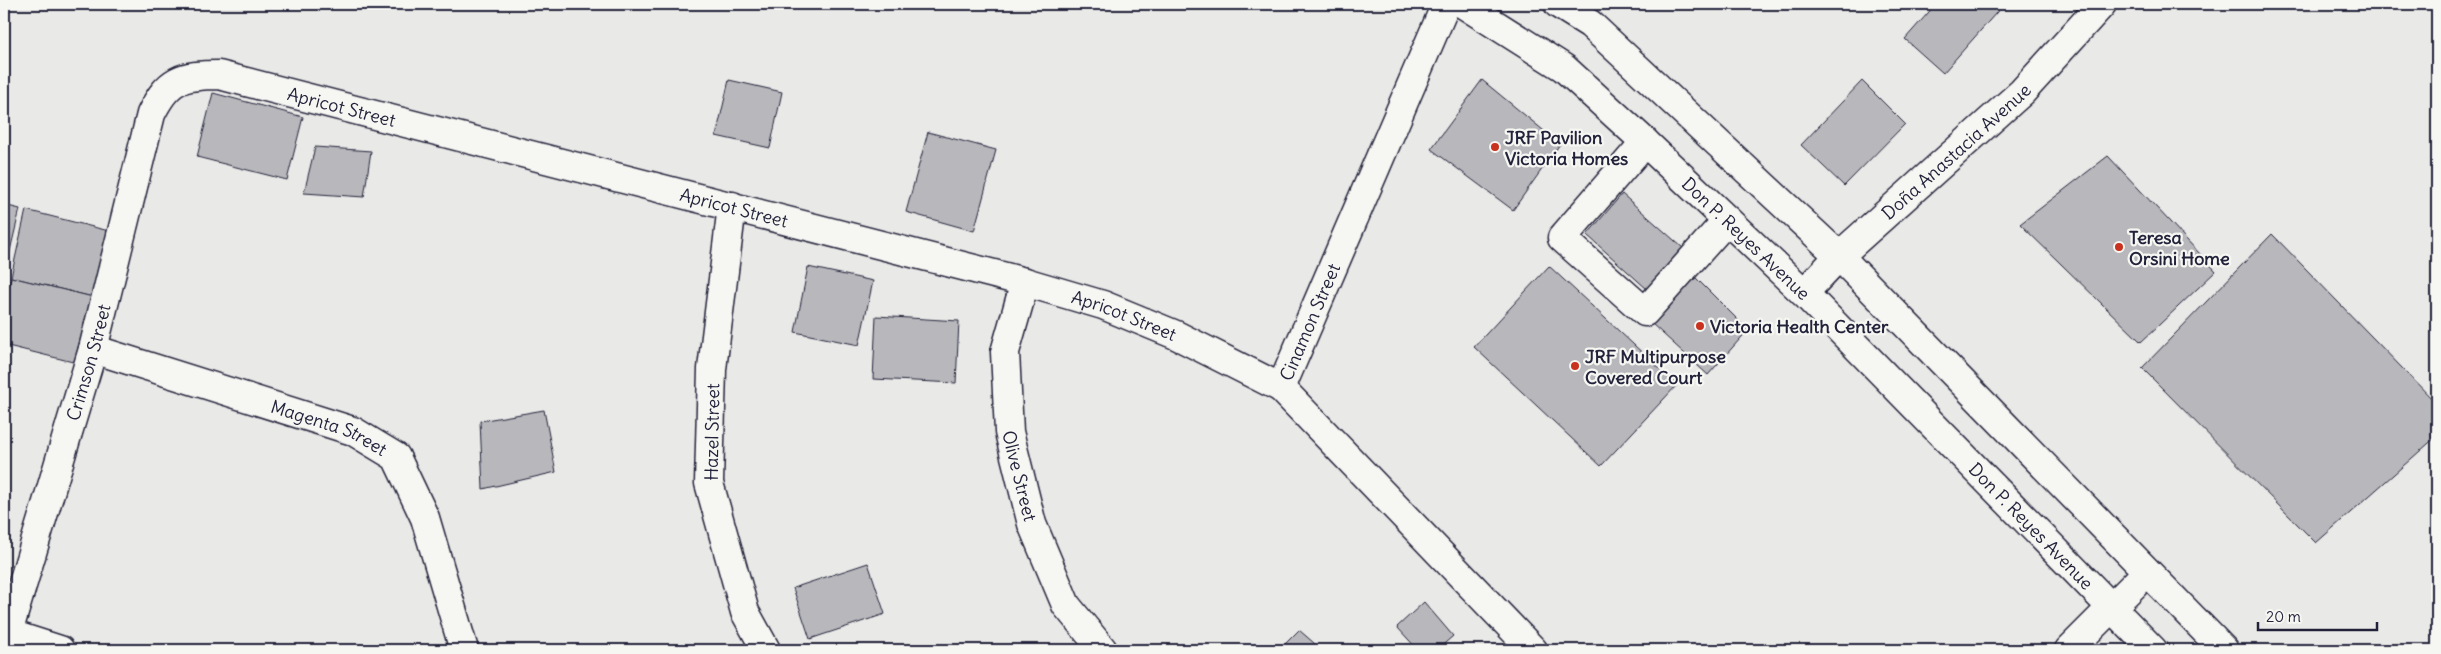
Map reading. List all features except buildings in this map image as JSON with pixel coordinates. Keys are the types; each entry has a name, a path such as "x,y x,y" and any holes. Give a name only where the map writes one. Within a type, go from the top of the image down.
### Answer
{"street":[{"name":"Cinamon Street","path":"1446,4 1281,388 1533,650"},
{"name":"Don P. Reyes Avenue","path":"1463,4 1564,68 1646,142 1804,293 2153,650"},
{"path":"1558,4 1590,24 1839,256 2224,650"},
{"name":"Doña Anastacia Avenue","path":"1804,293 1839,256 2022,92 2102,4"},
{"name":"Apricot Street","path":"174,83 194,75 219,75 1024,282 1103,305 1176,335 1281,388"},
{"name":"Crimson Street","path":"6,640 93,349 151,114 160,95 174,83"},
{"path":"1646,142 1562,238 1645,312 1727,220"},
{"name":"Hazel Street","path":"732,206 712,369 709,483 745,612 766,650"},
{"name":"Olive Street","path":"1024,282 1005,352 1009,432 1032,524 1066,605 1102,650"},
{"name":"Magenta Street","path":"93,349 353,431 396,457 425,518 464,650"},
{"path":"2069,650 2147,572"},
{"path":"6,640 60,650"}],"place":[{"name":"JRF Pavilion Victoria Homes","path":"1495,147"},
{"name":"Teresa Orsini Home","path":"2119,247"},
{"name":"Victoria Health Center","path":"1700,326"},
{"name":"JRF Multipurpose Covered Court","path":"1575,366"}]}
